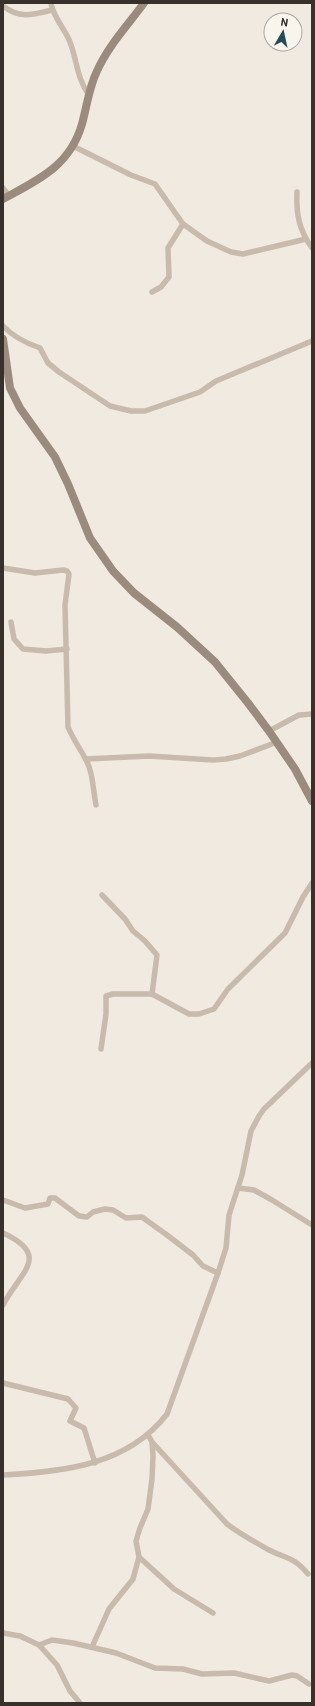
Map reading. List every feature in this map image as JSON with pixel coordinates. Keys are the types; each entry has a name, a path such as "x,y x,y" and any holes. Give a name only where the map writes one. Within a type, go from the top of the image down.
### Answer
{"street":[{"path":"51,3 52,10 70,41 81,84 88,95"},
{"path":"3,188 6,197 51,171 62,161 73,146 82,124 88,95 98,69 144,3"},
{"path":"3,6 12,13 31,16 52,10"},
{"path":"73,146 130,175 155,184 183,224 207,241 231,252 243,254 306,239"},
{"path":"297,192 296,209 306,239 312,248"},
{"path":"152,292 161,287 169,277 168,248 183,224"},
{"path":"3,326 8,332 26,343 40,348 48,363 110,406 131,411 145,411 200,392 216,381 312,341"},
{"path":"3,339 10,388 20,408 55,457 68,484 90,538 113,571 134,593 177,627 215,662 277,742 295,769 312,801"},
{"path":"3,568 35,573 63,570 70,574 66,605 68,727 86,759 91,776 96,805"},
{"path":"11,622 14,639 23,649 46,651 67,649"},
{"path":"269,731 299,715 312,714"},
{"path":"86,759 149,756 213,760 226,759 240,756 277,742"},
{"path":"101,1049 106,1014 106,996 113,994 152,994 189,1014 200,1014 214,1009 228,989 285,933 303,896 312,883"},
{"path":"102,895 133,931 157,954 152,994"},
{"path":"3,1475 57,1471 95,1463 131,1447 148,1435 168,1414 226,1248 228,1215 238,1188 251,1132 258,1116 312,1063"},
{"path":"238,1188 254,1190 312,1226"},
{"path":"3,1200 25,1208 48,1204 50,1198 55,1198 79,1216 87,1217 93,1212 105,1209 113,1210 126,1218 142,1217 167,1235 203,1266 218,1273"},
{"path":"3,1233 17,1239 25,1246 29,1257 26,1271 10,1291 3,1305"},
{"path":"3,1383 68,1399 76,1408 70,1421 84,1428 95,1463"},
{"path":"148,1435 152,1442 227,1524 258,1544 300,1564 308,1574"},
{"path":"92,1647 109,1609 133,1579 139,1556 136,1541 148,1509 152,1479 152,1442"},
{"path":"139,1556 174,1589 213,1613"},
{"path":"3,1633 20,1636 39,1645 57,1665 70,1691 80,1703"},
{"path":"39,1645 52,1640 116,1653 154,1668 183,1669 202,1674 234,1673 269,1681 292,1675 297,1676 309,1684"}]}
